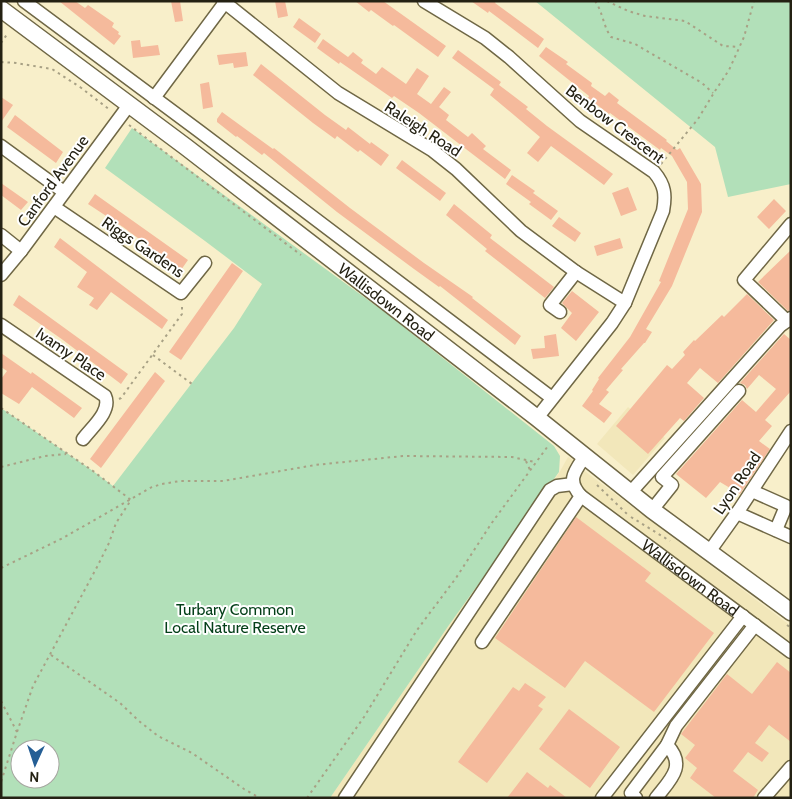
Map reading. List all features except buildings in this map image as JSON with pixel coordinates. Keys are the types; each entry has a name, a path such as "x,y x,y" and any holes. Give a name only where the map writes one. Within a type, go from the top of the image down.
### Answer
{"main road":[{"name":"Wallisdown Road","path":"1,9 186,147 537,418 652,510 791,612"}],"street":[{"name":"Wallisdown Road","path":"24,1 552,398"},
{"name":"Benbow Crescent","path":"424,1 485,38 509,57 580,122 654,172 662,181 664,188 663,211 625,303 612,324 537,418"},
{"path":"154,98 225,2"},
{"name":"Raleigh Road","path":"225,2 338,93 432,150 456,169 521,230 576,272 625,303"},
{"name":"Canford Avenue","path":"1,275 54,207 129,104"},
{"path":"186,147 199,131"},
{"path":"1,146 64,192"},
{"name":"Riggs Gardens","path":"54,207 182,293 204,262"},
{"path":"630,493 780,326 789,319 744,280 791,224"},
{"path":"1,235 21,251"},
{"path":"560,312 550,305 576,272"},
{"name":"Ivamy Place","path":"1,325 105,396 107,401 106,409 83,439"},
{"path":"652,510 672,485 662,476 739,391"},
{"name":"Lyon Road","path":"708,552 737,513 791,431"},
{"path":"345,798 550,490 557,486 573,484 572,478 585,456"},
{"name":"Wallisdown Road","path":"573,484 581,496 791,652"},
{"path":"752,491 786,506 776,530"},
{"path":"482,642 581,496"},
{"path":"737,513 791,537"},
{"path":"602,798 743,616"},
{"path":"636,798 630,793 668,746 676,726 754,625"},
{"path":"656,798 670,780 676,766 677,759 675,753 668,746"},
{"path":"764,798 791,767"}],"path":[{"path":"595,1 599,7 606,30 611,37 636,44 702,83 713,94"},
{"path":"607,1 628,11 645,16 685,21 724,46 739,47"},
{"path":"654,172 698,119 729,70 739,47 754,1"},
{"path":"1,62 16,62 52,69 80,87 88,74"},
{"path":"107,401 121,398 182,314 182,293"},
{"path":"153,355 192,384"},
{"path":"1,408 93,471 131,500"},
{"path":"307,798 364,717 416,630 456,578 490,524 551,443"},
{"path":"1,467 45,456 66,454"},
{"path":"1,568 64,538 152,488 171,482 223,482 306,467 403,456 512,457 535,462"},
{"path":"526,460 530,470"},
{"path":"1,782 33,686 51,656 110,543 116,523 131,500"},
{"path":"51,656 120,703 158,736 192,753 244,790 260,798"},
{"path":"1,701 17,732"}],"shaded area":[{"path":"628,407 665,438 633,475 597,444"},
{"path":"568,457 580,463 578,466 791,626 791,798 330,798 449,625 559,473"}],"green space":[{"path":"535,1 791,1 791,184 728,197 715,147"},
{"name":"Turbary Common Local Nature Reserve","path":"132,128 386,313 554,446 560,456 559,472 449,625 330,798 1,798 1,408 113,486 234,328 262,284 105,168"}]}
